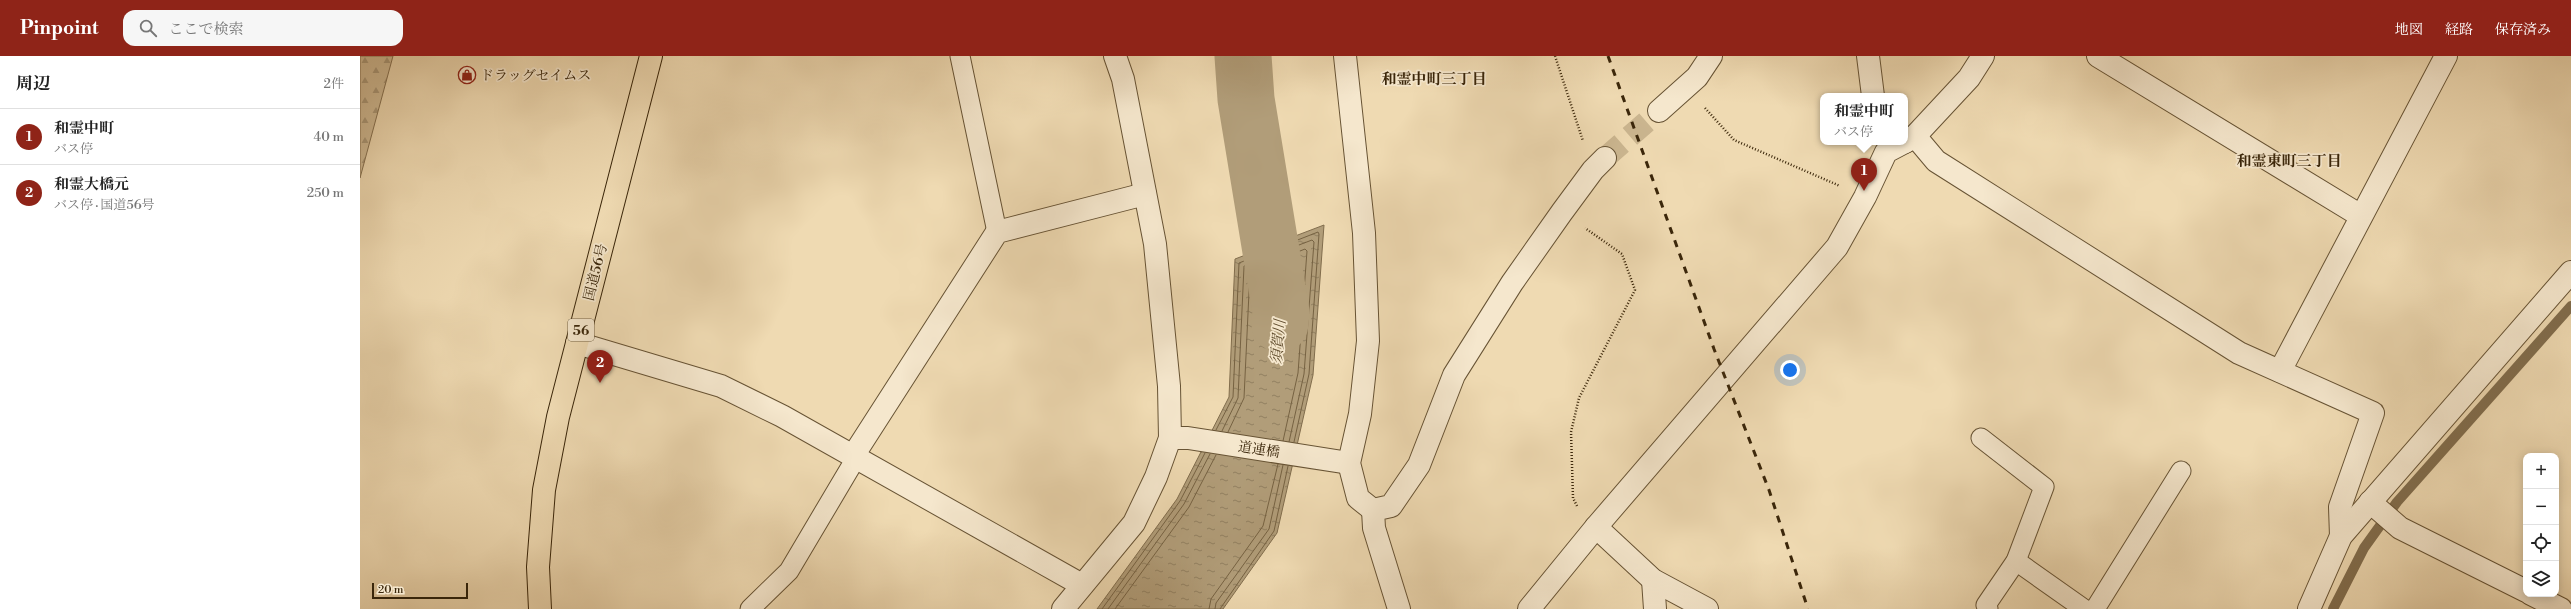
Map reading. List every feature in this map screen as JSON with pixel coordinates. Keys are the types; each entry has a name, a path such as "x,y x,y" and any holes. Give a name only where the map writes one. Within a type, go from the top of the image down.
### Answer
{"highway":[{"name":"国道56号","path":"540,609 538,567 544,490 558,417 651,56"}],"street":[{"path":"1063,609 1134,522 1156,477 1179,438 1169,386 1155,244 1123,79 1115,56"},
{"path":"1345,56 1364,233 1368,341 1360,414 1339,462 1358,498 1373,510 1374,528 1399,609"},
{"path":"1659,111 1697,77 1711,56"},
{"path":"1868,56 1873,93"},
{"path":"1908,135 1969,78 1983,56"},
{"path":"2098,56 2361,216"},
{"path":"2280,371 2442,57"},
{"path":"1529,609 1593,531 1837,246 1865,197 1898,145"},
{"path":"1903,145 1936,161 2239,353 2373,412 2340,507 2341,536"},
{"path":"1373,510 1391,506 1418,465 1454,375 1512,283 1562,212 1599,164"},
{"path":"854,457 998,232 1145,194"},
{"path":"2308,609 2341,536 2570,275"},
{"path":"577,343 721,386 782,416 1082,585"},
{"name":"道連橋","path":"1179,438 1339,462"},
{"path":"2370,502 2400,528 2523,590"},
{"path":"1593,531 1653,580 1707,609"},
{"path":"1653,580 1655,609"},
{"path":"2537,597 2561,609"}],"lane":[{"path":"960,56 998,232"},
{"path":"1981,438 2044,487 2016,561 1986,605 1988,609"},
{"path":"750,609 789,571 854,457"},
{"path":"2095,609 2181,471"},
{"path":"2016,561 2084,609"}],"path":[{"path":"1554,56 1599,164"},
{"path":"1686,86 1734,140 1865,197"},
{"path":"1562,212 1622,254 1635,290 1579,398 1571,432 1573,498 1593,531"}],"green space":[{"path":"360,56 393,56 360,178"}],"water":[{"path":"1324,225 1313,375 1277,533 1223,609 1097,609 1177,499 1229,397 1235,259"}],"waterway":[{"name":"須賀川","path":"1243,56 1246,99 1281,312 1280,324"},
{"path":"2333,609 2364,548 2397,502 2571,306"}],"tunnel":[{"path":"1605,158 1659,111"}],"railway":[{"path":"1608,56 1714,349 1769,490 1808,609"}],"place":[{"name":"ドラッグセイムス","path":"467,75"},
{"name":"和霊中町","path":"1864,191"},
{"name":"和霊大橋元","path":"600,383"}],"district":[{"name":"和霊中町三丁目","path":"1434,79"},
{"name":"和霊東町三丁目","path":"2289,161"}]}
